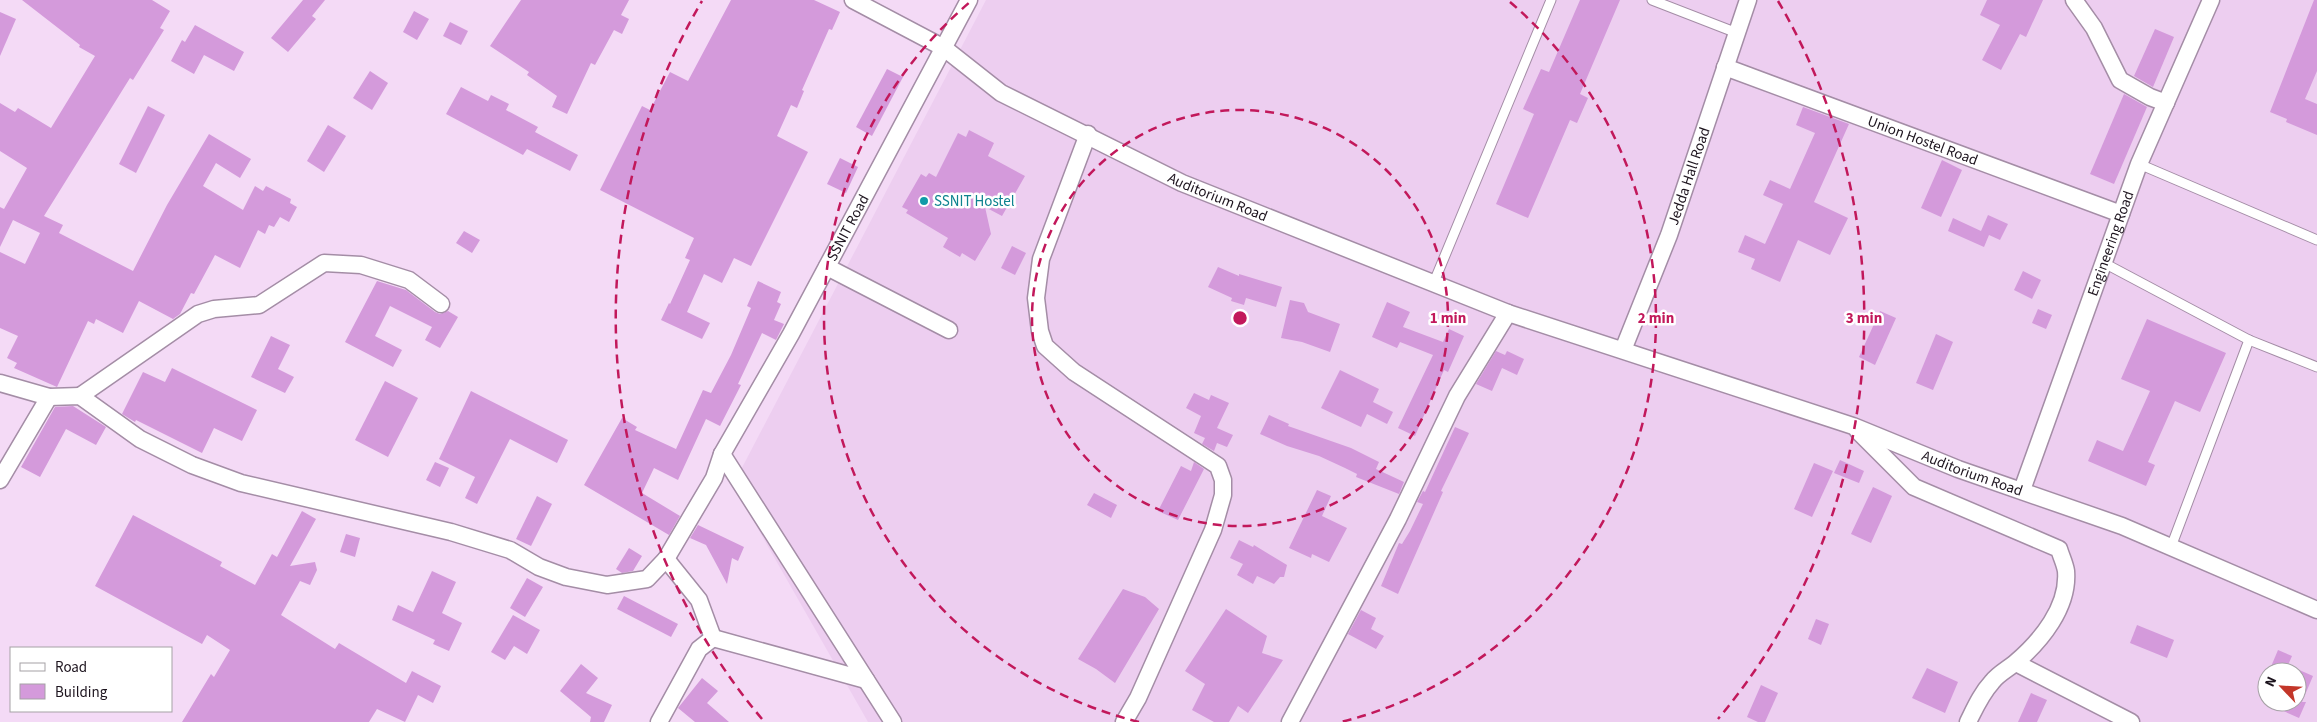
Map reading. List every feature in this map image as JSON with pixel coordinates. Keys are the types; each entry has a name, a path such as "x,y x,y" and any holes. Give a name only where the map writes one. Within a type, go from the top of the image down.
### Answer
{"street":[{"name":"Auditorium Road","path":"853,0 944,48 1001,93 1088,134 1182,182 1508,312 1853,426 1958,469 2022,490 2171,547 2317,610"},
{"name":"SSNIT Road","path":"80,396 140,440 208,471 240,483 451,532 510,550 539,567 566,577 607,585 647,579 666,559 714,478 722,454 827,267 969,0"},
{"name":"Jedda Hall Road","path":"1624,350 1669,236 1748,0"},
{"path":"2074,0 2094,28 2120,80 2166,104"},
{"name":"Engineering Road","path":"2022,490 2139,164 2211,0"},
{"name":"Union Hostel Road","path":"1725,67 2122,214"},
{"path":"1088,134 1041,259 1036,298 1040,331 1045,346 1074,372 1218,466 1223,480 1223,495 1213,530 1138,698 1124,722"},
{"path":"0,383 49,397 80,396 198,314 214,309 259,304 324,263 361,265 409,280 441,304"},
{"path":"827,267 949,330"},
{"path":"1290,722 1398,519 1457,396 1508,312"},
{"path":"0,480 49,397"},
{"path":"1853,426 1914,488 2059,549 2066,571 2064,591 2054,617 2041,638 2016,663 1992,681 1976,704 1968,722"},
{"path":"722,454 893,722"},
{"path":"666,559 699,600 713,638"},
{"path":"713,638 866,680"},
{"path":"659,722 699,649 713,638"},
{"path":"2016,663 2132,722"}],"lane":[{"path":"1434,282 1551,0"},
{"path":"1652,0 1737,33"},
{"path":"2139,164 2317,240"},
{"path":"2104,263 2249,340 2317,367"},
{"path":"2171,547 2249,340"}],"shaded area":[{"path":"986,0 2317,0 2317,722 868,722 733,485"}],"building":[{"path":"22,0 152,0 170,11 160,28 164,30 133,80 130,78 44,216 63,225 59,233 133,271 167,205 209,134 251,159 240,178 216,163 203,186 243,210 255,186 263,191 266,186 291,199 290,203 297,207 289,222 280,217 274,227 269,225 265,234 258,230 240,268 215,255 194,294 191,293 180,314 173,319 139,301 123,333 96,319 94,324 88,321 57,387 14,368 17,363 7,358 18,336 0,328 0,252 25,264 40,233 13,220 0,247 0,207 4,209 27,168 0,151 0,103 15,112 18,108 51,128 95,56 79,47 80,45"},
{"path":"303,0 325,0 312,16 316,19 288,52 271,38"},
{"path":"521,0 629,0 621,15 629,19 622,34 614,30 595,65 591,63 567,114 552,107 557,96 527,75 529,72 490,46"},
{"path":"731,0 814,0 840,12 832,30 829,29 802,90 804,91 797,108 791,105 777,136 808,152 751,266 734,258 722,283 704,274 687,312 710,323 702,339 661,320 690,260 685,258 694,238 600,190 642,106 650,110 670,72 688,81"},
{"path":"1580,0 1620,0 1580,94 1588,98 1577,123 1570,120 1528,218 1496,204 1534,114 1523,109 1541,69 1549,72"},
{"path":"1987,0 2043,0 2026,37 2020,34 2001,70 1982,60 2000,25 1980,15"},
{"path":"2314,0 2317,0 2317,71 2305,99 2317,104 2317,135 2286,122 2287,119 2270,112"},
{"path":"414,11 429,19 417,40 403,32"},
{"path":"0,12 16,19 0,56"},
{"path":"450,22 468,31 461,45 443,36"},
{"path":"195,25 244,52 234,71 204,55 194,74 171,61 182,40 185,42"},
{"path":"2155,29 2174,37 2153,87 2134,76"},
{"path":"887,69 903,77 872,136 856,127"},
{"path":"370,71 388,83 372,110 353,98"},
{"path":"461,87 488,101 491,95 509,104 506,110 538,127 535,132 578,155 570,171 527,149 523,155 446,114"},
{"path":"2124,94 2147,107 2114,184 2090,174"},
{"path":"148,106 165,115 136,173 119,164"},
{"path":"1803,107 1849,124 1814,202 1848,218 1830,255 1798,240 1780,282 1751,269 1755,259 1738,252 1745,235 1765,244 1783,204 1763,195 1770,180 1790,189 1815,133 1796,125"},
{"path":"328,125 346,136 324,172 307,161"},
{"path":"969,130 994,143 988,156 1025,176 1002,216 985,207 991,234 975,261 962,253 960,257 943,247 948,238 906,213 908,210 902,207 921,174 926,177 929,173 936,177 958,133 966,137"},
{"path":"840,158 858,167 846,193 827,184"},
{"path":"1942,160 1962,170 1941,217 1921,208"},
{"path":"1988,215 2008,224 2000,240 1989,235 1984,247 1948,231 1953,218 1981,231"},
{"path":"464,231 480,240 472,253 456,243"},
{"path":"1012,246 1026,253 1015,275 1001,268"},
{"path":"1218,267 1239,276 1239,274 1282,287 1276,307 1246,298 1244,305 1231,301 1232,298 1208,287"},
{"path":"2023,271 2041,280 2032,299 2014,290"},
{"path":"377,281 406,290 435,312 440,314 448,311 458,317 440,348 425,340 432,327 390,306 375,336 402,350 393,367 345,342"},
{"path":"758,281 781,292 777,302 781,304 774,320 784,324 776,340 762,333 738,384 741,385 720,426 706,419 678,480 654,468 642,493 680,516 669,535 584,485 622,418 637,427 635,430 676,449 703,390 711,393 731,355 751,308 747,306"},
{"path":"1290,300 1304,303 1308,312 1340,324 1330,352 1302,342 1281,338"},
{"path":"1387,302 1410,312 1403,327 1443,342 1449,329 1464,336 1448,372 1444,370 1415,436 1398,428 1433,355 1400,342 1397,348 1372,337"},
{"path":"2038,309 2052,315 2046,329 2032,323"},
{"path":"1880,311 1896,318 1875,365 1859,357"},
{"path":"2147,319 2226,353 2200,412 2175,401 2148,462 2155,465 2146,486 2088,461 2097,440 2123,451 2150,391 2121,379"},
{"path":"1936,334 1953,342 1933,390 1916,383"},
{"path":"271,336 290,345 278,369 294,377 285,393 251,377"},
{"path":"1496,351 1505,355 1507,351 1524,359 1517,375 1502,368 1492,391 1476,384"},
{"path":"172,368 257,410 242,441 214,428 202,453 122,414 143,372 165,382"},
{"path":"1340,370 1379,389 1373,402 1393,412 1387,424 1367,414 1361,427 1321,408"},
{"path":"385,381 418,398 388,457 355,440"},
{"path":"471,391 568,440 557,463 510,439 477,504 465,498 475,477 439,459"},
{"path":"1194,393 1209,400 1211,395 1229,403 1217,428 1233,435 1227,447 1217,443 1214,451 1202,444 1205,438 1194,433 1201,416 1186,408"},
{"path":"73,406 106,427 96,445 66,429 40,477 21,467 55,407"},
{"path":"1269,415 1289,424 1288,426 1351,448 1379,462 1376,469 1404,482 1399,494 1356,477 1357,474 1319,456 1287,446 1260,434"},
{"path":"1455,427 1469,433 1441,491 1443,492 1398,594 1381,586 1399,543 1402,544 1410,531 1423,504 1417,502 1423,491 1425,492"},
{"path":"1840,460 1864,471 1859,483 1834,473"},
{"path":"435,462 449,468 440,487 426,480"},
{"path":"1194,462 1204,469 1178,520 1158,511 1181,466 1191,471"},
{"path":"1814,463 1833,471 1812,517 1794,509"},
{"path":"1873,487 1892,496 1871,543 1851,534"},
{"path":"1317,490 1331,496 1322,516 1347,528 1329,562 1312,554 1311,558 1289,548"},
{"path":"1094,493 1117,505 1111,518 1087,505"},
{"path":"537,496 552,504 531,546 516,539"},
{"path":"302,511 316,519 290,566 315,562 317,570 310,585 300,581 281,615 335,649 339,643 406,683 412,671 441,686 433,703 418,695 405,722 377,709 369,722 182,722 211,674 214,677 230,650 207,635 202,644 95,586 133,515 222,562 220,566 255,585 272,554 277,557"},
{"path":"698,525 744,547 738,561 732,558 727,584 706,545 690,538"},
{"path":"346,534 360,538 355,557 340,552"},
{"path":"1239,540 1253,547 1254,545 1287,565 1284,577 1280,577 1274,584 1257,576 1253,584 1237,575 1243,564 1230,558"},
{"path":"629,548 642,556 633,571 622,573 616,569"},
{"path":"432,571 456,582 442,613 462,623 449,651 433,644 435,640 392,620 398,605 413,612"},
{"path":"527,578 543,587 525,617 510,608"},
{"path":"1123,589 1145,597 1159,609 1115,683 1078,659"},
{"path":"624,596 678,624 671,637 617,609"},
{"path":"1226,609 1267,636 1262,653 1283,660 1248,713 1238,706 1229,722 1214,722 1192,710 1205,684 1185,671"},
{"path":"1361,610 1376,618 1371,629 1384,636 1376,649 1348,634"},
{"path":"513,615 540,630 527,654 514,646 505,660 491,652"},
{"path":"1816,619 1829,624 1821,645 1808,639"},
{"path":"2137,625 2174,640 2167,658 2130,643"},
{"path":"2278,650 2292,656 2289,662 2273,662"},
{"path":"581,664 598,678 586,693 612,705 604,722 590,722 591,717 560,691"},
{"path":"1927,668 1958,682 1945,713 1912,698"},
{"path":"2307,673 2313,676 2307,690"},
{"path":"702,678 718,691 707,703 729,722 695,722 678,708"},
{"path":"1761,685 1778,693 1765,722 1758,722 1747,717"},
{"path":"2031,693 2047,700 2037,722 2018,722"},
{"path":"2286,712 2302,712 2299,718"}],"place":[{"name":"SSNIT Hostel","path":"924,201"}]}
